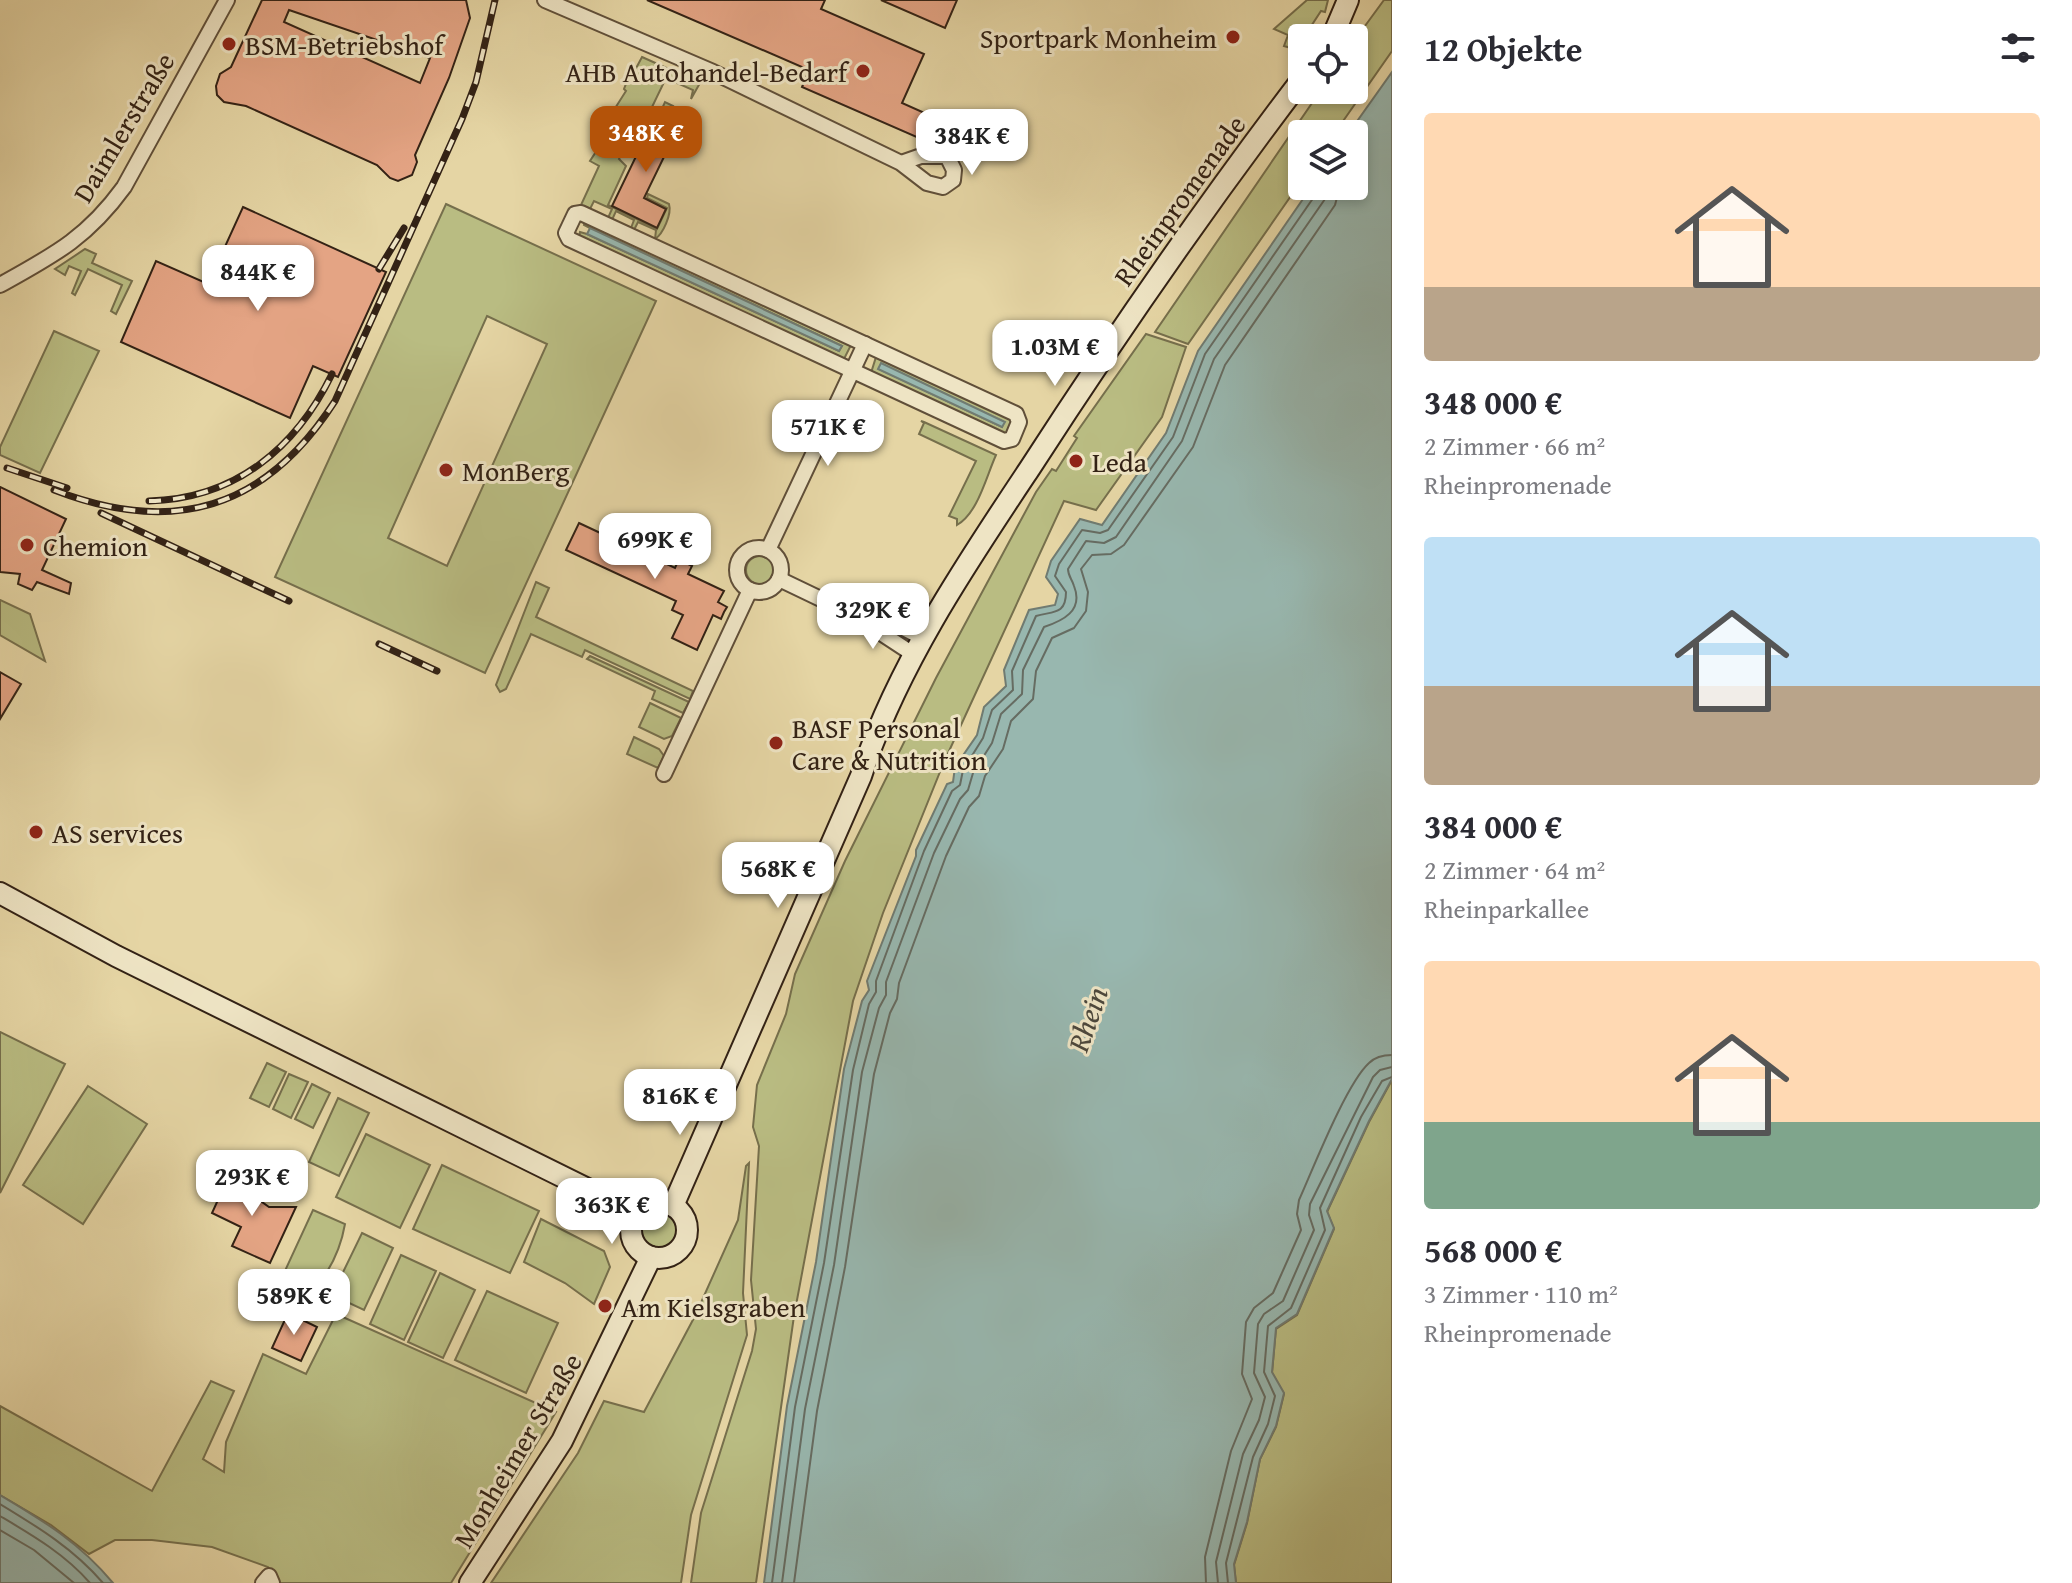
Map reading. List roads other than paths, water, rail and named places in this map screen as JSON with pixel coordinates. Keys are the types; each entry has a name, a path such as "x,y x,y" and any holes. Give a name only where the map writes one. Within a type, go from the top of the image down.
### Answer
{"street":[{"name":"Daimlerstraße","path":"0,285 79,239 104,214 124,187 227,0"},
{"path":"545,0 713,72 901,163"},
{"path":"1338,24 1348,0"},
{"name":"Rheinpromenade","path":"673,1206 861,776 877,731 920,647 990,529 1115,337 1288,98"},
{"path":"581,213 865,344 1016,414 1019,422 1012,439 1004,441 569,239 566,233 575,214 581,213"},
{"path":"768,550 865,344"},
{"path":"754,549 768,550 778,559 779,579 764,591 750,590 738,576 739,562 754,549"},
{"path":"779,579 852,614 886,619 920,647"},
{"path":"664,774 750,590"},
{"path":"0,893 194,995 636,1213"},
{"path":"653,1202 673,1206 685,1218 687,1227 683,1244 670,1256 651,1257 635,1244 632,1223 636,1213 653,1202"},
{"name":"Monheimer Straße","path":"470,1583 562,1441 651,1257"},
{"path":"263,1583 269,1576 272,1583"}],"water":[{"name":"Rhein","path":"1392,72 1392,1079 1327,1211 1334,1228 1297,1314 1276,1328 1272,1372 1284,1393 1276,1426 1260,1459 1247,1522 1234,1564 1236,1583 764,1583 787,1406 816,1262 844,1069 862,1001 869,990 867,981 916,850 947,784 953,782 955,767 977,735 984,707 1006,686 1004,670 1029,610 1055,605 1058,594 1046,577 1051,561 1080,519 1102,525 1166,433 1198,351 1302,200 1368,200 1368,120 1358,120"},
{"path":"590,228 842,346 839,351 587,234"},
{"path":"881,363 1005,422 1002,427 878,369"},
{"path":"0,1495 74,1544 113,1583 0,1583"}],"railway":[{"path":"54,490 97,504 138,511 177,511 213,504 247,489 278,467 308,438 335,401 462,119 476,82 495,0"},
{"path":"379,269 404,228"},
{"path":"149,501 209,491 259,464 300,425 332,374"},
{"path":"7,468 67,488"},
{"path":"101,513 289,601"},
{"path":"379,644 437,671"}],"place":[{"name":"Sportpark Monheim","path":"1233,37"},
{"name":"BSM-Betriebshof","path":"229,44"},
{"name":"AHB Autohandel-Bedarf","path":"863,71"},
{"name":"Leda","path":"1076,461"},
{"name":"MonBerg","path":"446,470"},
{"name":"Chemion","path":"27,545"},
{"name":"BASF Personal Care & Nutrition","path":"776,743"},
{"name":"AS services","path":"36,832"},
{"name":"Am Kielsgraben","path":"605,1306"}]}
